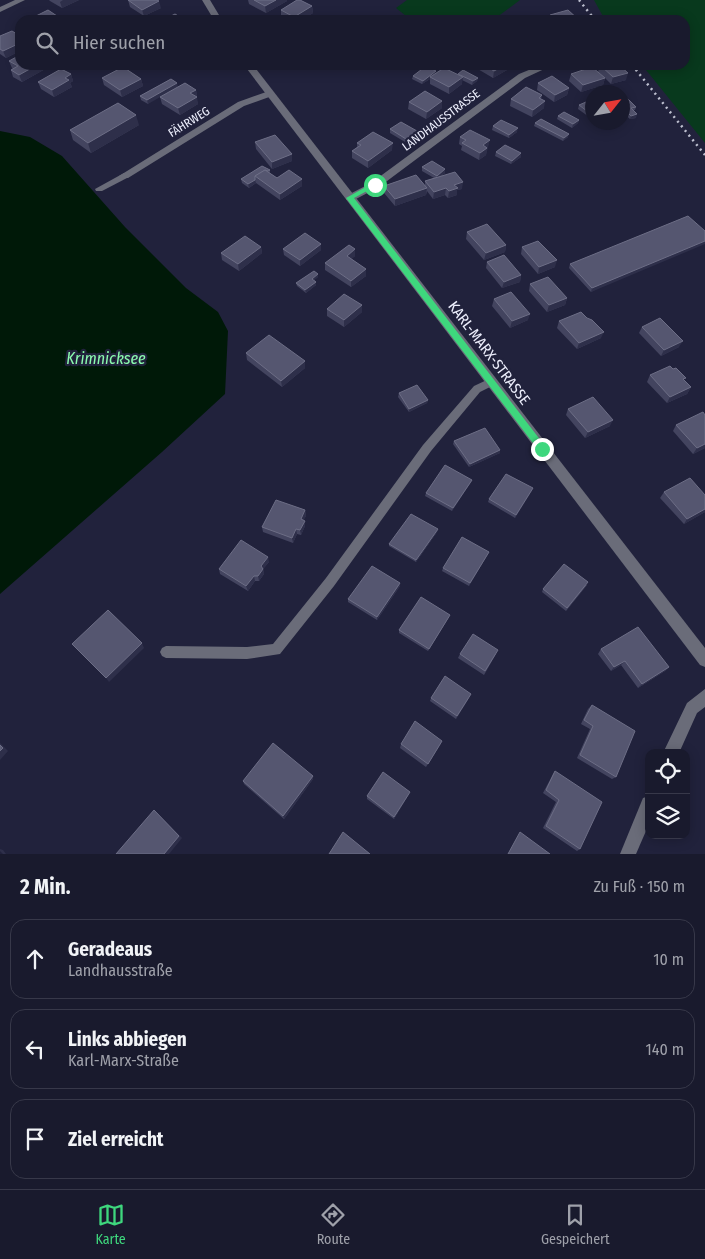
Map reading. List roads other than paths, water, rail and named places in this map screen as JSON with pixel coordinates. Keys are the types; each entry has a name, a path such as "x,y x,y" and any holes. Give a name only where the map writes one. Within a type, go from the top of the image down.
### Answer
{"street":[{"path":"0,10 21,0"},
{"path":"206,0 215,15"},
{"name":"KARL-MARX-STRASSE","path":"252,70 705,660"},
{"name":"LANDHAUSSTRASSE","path":"350,198 375,185 508,85 537,70"},
{"name":"FÄHRWEG","path":"124,176 241,104 269,94"},
{"path":"673,749 692,708 705,697"},
{"path":"628,854 645,814"}],"lane":[{"path":"99,189 124,176"},
{"path":"166,652 246,653 276,650 330,582 427,448 477,389 490,382"}],"water":[{"name":"Krimnicksee","path":"0,131 30,137 62,156 125,227 186,288 218,312 228,331 225,394 0,594"}],"railway":[{"path":"579,0 591,15"},
{"path":"636,70 705,155"}]}
